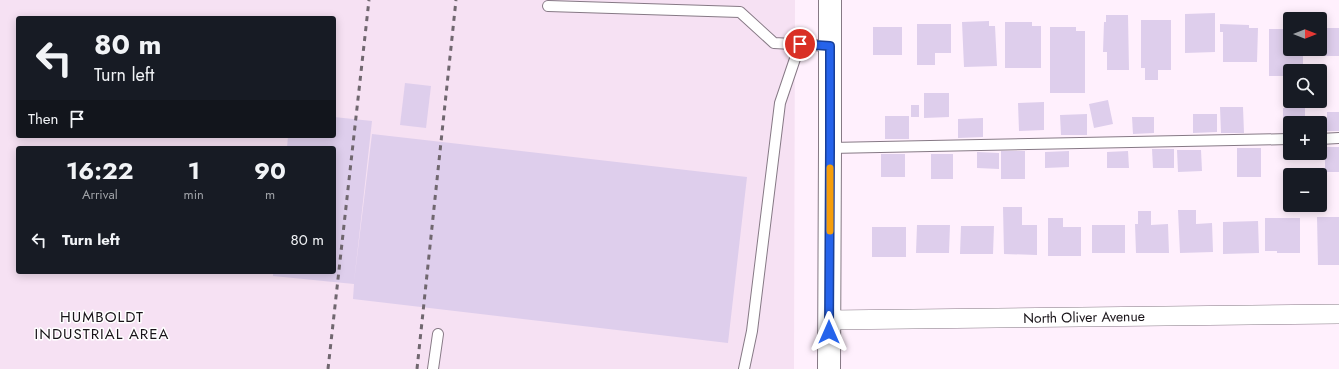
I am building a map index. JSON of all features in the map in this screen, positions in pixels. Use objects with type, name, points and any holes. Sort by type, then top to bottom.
[{"type":"street","points":[[829,369],[830,0]]},
{"type":"street","name":"North Oliver Avenue","points":[[829,320],[1339,314]]},
{"type":"lane","points":[[548,6],[740,12],[774,43],[830,46]]},
{"type":"lane","points":[[744,369],[752,332],[780,102],[800,44]]},
{"type":"lane","points":[[1327,139],[1339,138]]},
{"type":"lane","points":[[830,148],[1283,139]]},
{"type":"lane","points":[[433,369],[438,334]]},
{"type":"shaded area","points":[[0,0],[795,0],[794,369],[0,369]]},
{"type":"building","points":[[1215,13],[1215,52],[1185,53],[1185,14]]},
{"type":"building","points":[[1106,15],[1128,15],[1129,70],[1107,70],[1107,52],[1103,52],[1104,22],[1106,22]]},
{"type":"building","points":[[1141,20],[1171,20],[1171,70],[1158,70],[1158,80],[1145,80],[1145,68],[1141,68]]},
{"type":"building","points":[[989,21],[989,26],[995,26],[997,66],[964,67],[962,22]]},
{"type":"building","points":[[1005,22],[1032,22],[1032,26],[1041,26],[1041,68],[1005,68]]},
{"type":"building","points":[[917,24],[951,24],[951,53],[935,53],[935,65],[917,65]]},
{"type":"building","points":[[1220,24],[1249,25],[1249,28],[1258,28],[1257,62],[1223,62],[1223,32],[1220,32]]},
{"type":"building","points":[[873,27],[902,27],[902,55],[873,55]]},
{"type":"building","points":[[1050,27],[1076,27],[1076,31],[1085,31],[1085,93],[1050,93]]},
{"type":"building","points":[[1327,28],[1339,28],[1339,56],[1327,56]]},
{"type":"building","points":[[1269,29],[1283,29],[1283,56],[1303,56],[1303,64],[1283,64],[1283,76],[1269,76]]},
{"type":"building","points":[[405,83],[431,86],[426,128],[400,125]]},
{"type":"building","points":[[924,93],[949,93],[949,117],[924,118]]},
{"type":"building","points":[[1108,100],[1113,124],[1094,128],[1089,104]]},
{"type":"building","points":[[1044,102],[1044,130],[1019,131],[1018,103]]},
{"type":"building","points":[[911,105],[919,105],[919,117],[911,117]]},
{"type":"building","points":[[1220,107],[1243,107],[1244,133],[1221,133]]},
{"type":"building","points":[[1283,108],[1305,108],[1305,116],[1283,116]]},
{"type":"building","points":[[1327,112],[1339,112],[1339,131],[1327,131]]},
{"type":"building","points":[[1087,114],[1087,135],[1061,135],[1060,115]]},
{"type":"building","points":[[1193,114],[1217,114],[1217,132],[1193,133]]},
{"type":"building","points":[[885,116],[909,116],[909,139],[885,139]]},
{"type":"building","points":[[336,117],[372,121],[354,282],[372,134],[747,177],[728,343],[353,299],[354,284],[273,276],[273,274],[336,274],[336,146],[287,146],[288,138],[336,138]]},
{"type":"building","points":[[1132,117],[1154,117],[1154,133],[1133,134]]},
{"type":"building","points":[[983,118],[983,137],[958,138],[958,119]]},
{"type":"building","points":[[1327,147],[1339,147],[1339,172],[1327,172],[1327,168],[1325,168],[1325,160],[1327,160]]},
{"type":"building","points":[[1237,148],[1261,148],[1261,177],[1237,177]]},
{"type":"building","points":[[1152,149],[1174,149],[1174,168],[1153,168]]},
{"type":"building","points":[[1177,150],[1201,150],[1202,171],[1178,172]]},
{"type":"building","points":[[1001,151],[1025,151],[1025,179],[1001,179]]},
{"type":"building","points":[[1069,151],[1069,167],[1045,168],[1045,152]]},
{"type":"building","points":[[1128,151],[1129,168],[1107,168],[1107,152]]},
{"type":"building","points":[[977,152],[999,153],[999,169],[977,168]]},
{"type":"building","points":[[881,154],[905,154],[905,177],[881,177]]},
{"type":"building","points":[[931,154],[953,154],[953,179],[931,179]]},
{"type":"building","points":[[1003,207],[1022,207],[1022,225],[1037,225],[1037,255],[1004,254]]},
{"type":"building","points":[[1178,210],[1196,210],[1196,224],[1212,223],[1213,252],[1180,253]]},
{"type":"building","points":[[1138,211],[1151,211],[1151,225],[1168,224],[1169,253],[1136,253],[1135,224],[1138,224]]},
{"type":"building","points":[[1317,217],[1339,217],[1339,265],[1318,265]]},
{"type":"building","points":[[1048,218],[1063,218],[1063,227],[1081,227],[1081,256],[1048,256]]},
{"type":"building","points":[[1265,218],[1300,218],[1300,253],[1277,253],[1277,251],[1265,251]]},
{"type":"building","points":[[1258,221],[1259,253],[1223,254],[1223,222]]},
{"type":"building","points":[[917,225],[950,225],[949,253],[916,253]]},
{"type":"building","points":[[1092,225],[1125,225],[1125,253],[1092,253]]},
{"type":"building","points":[[961,226],[994,226],[993,254],[960,254]]},
{"type":"building","points":[[872,227],[906,227],[906,257],[872,257]]},
{"type":"railway","points":[[328,369],[369,0]]},
{"type":"railway","points":[[417,369],[456,0]]},
{"type":"slow traffic","points":[[830,168],[830,231]]},
{"type":"district","name":"HUMBOLDT INDUSTRIAL AREA","points":[[102,326]]},
{"type":"route","points":[[800,44],[830,46],[829,332]]}]
